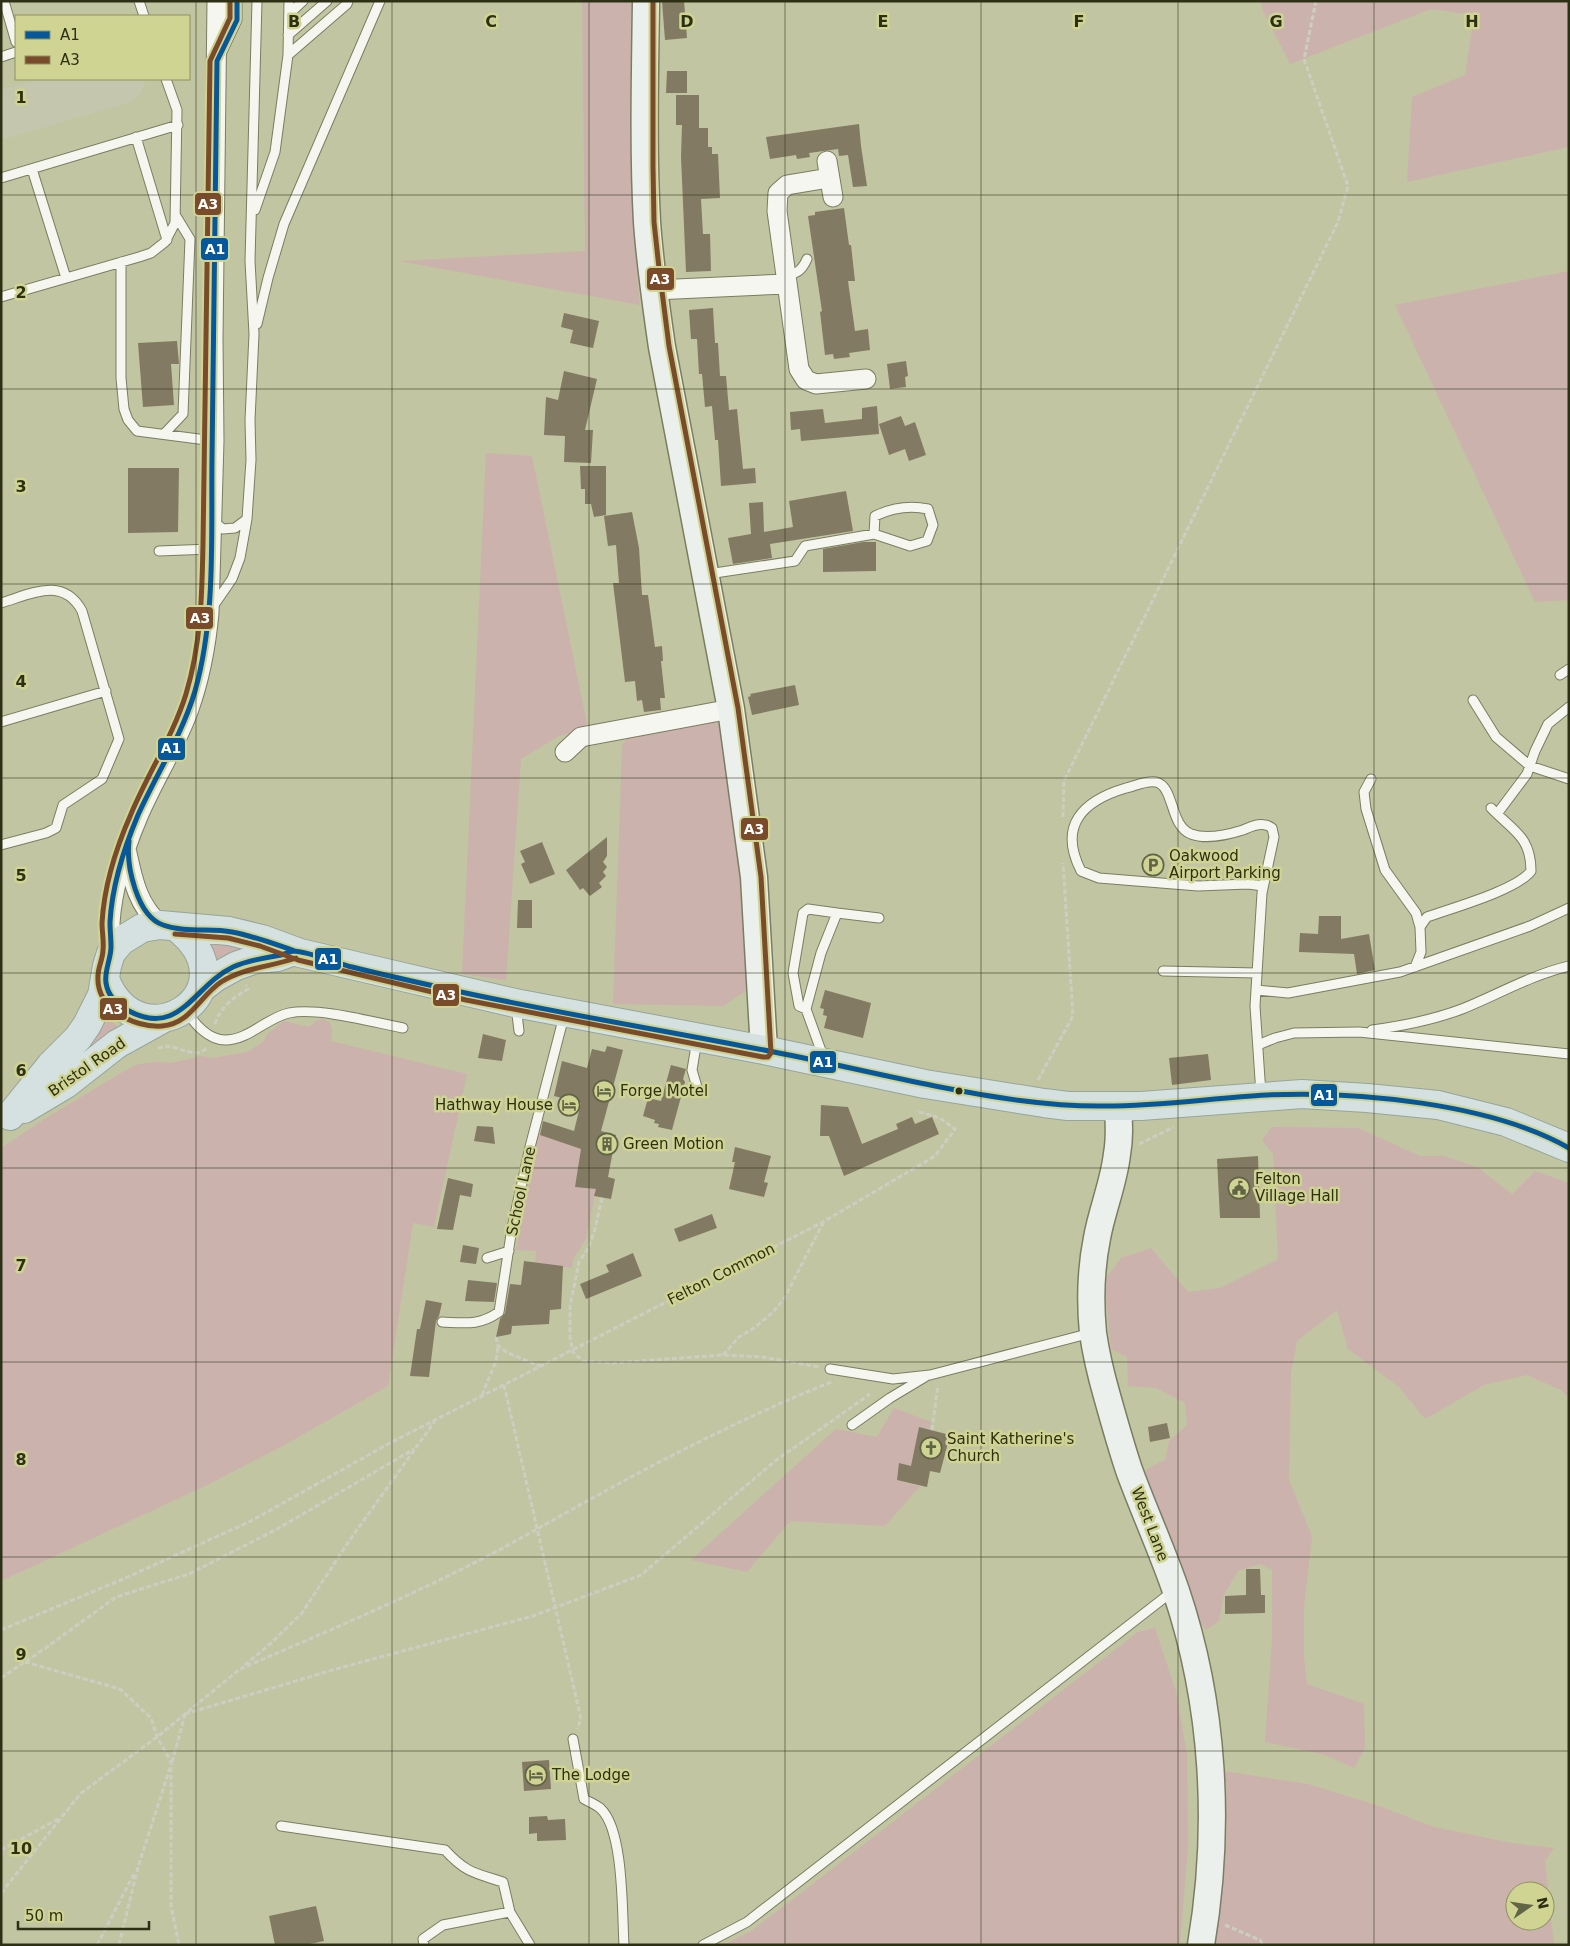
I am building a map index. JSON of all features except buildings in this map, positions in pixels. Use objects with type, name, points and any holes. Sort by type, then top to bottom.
[{"type":"highway","points":[[168,926],[188,936],[196,948],[204,971],[203,987]]},
{"type":"highway","points":[[294,951],[278,957],[256,959],[236,966],[216,976],[203,987],[197,997],[175,1013],[147,1018],[127,1012],[110,993],[105,979],[111,953],[120,941],[142,928],[168,926],[229,931],[262,939],[294,951],[515,1003],[764,1050],[925,1084],[1068,1106],[1118,1107],[1302,1094],[1438,1105],[1506,1122],[1569,1148]]},
{"type":"highway","name":"Bristol Road","points":[[6,1120],[51,1065],[78,1038],[87,1025],[102,995],[105,979]]},
{"type":"highway","name":"Bristol Road","points":[[6,1120],[66,1084],[117,1044],[175,1013]]},
{"type":"street","points":[[111,953],[110,922],[116,887],[137,818],[189,710],[202,666],[209,612],[214,441],[213,339],[217,1]]},
{"type":"street","points":[[646,1],[644,106],[647,223],[654,290],[662,347],[731,709],[754,877],[764,1050]]},
{"type":"street","points":[[833,197],[828,169],[787,185],[778,193],[777,211],[799,368],[806,380],[816,384],[866,379]]},
{"type":"street","points":[[654,290],[786,280]]},
{"type":"street","points":[[565,752],[581,737],[731,709]]},
{"type":"street","points":[[127,849],[137,894],[147,912],[168,926]]},
{"type":"street","name":"West Lane","points":[[1118,1107],[1119,1136],[1115,1166],[1097,1239],[1092,1282],[1093,1332],[1100,1369],[1129,1468],[1176,1590],[1190,1635],[1201,1683],[1208,1738],[1211,1790],[1210,1855],[1203,1932]]},
{"type":"lane","points":[[4,1],[15,39]]},
{"type":"lane","points":[[138,1],[141,15]]},
{"type":"lane","points":[[217,61],[237,20],[237,1]]},
{"type":"lane","points":[[209,612],[232,579],[240,558],[247,519],[252,460],[250,420],[254,334],[250,261],[257,1]]},
{"type":"lane","points":[[251,220],[275,152],[288,55],[289,1]]},
{"type":"lane","points":[[289,14],[303,1]]},
{"type":"lane","points":[[288,35],[327,1]]},
{"type":"lane","points":[[288,55],[347,4],[348,1]]},
{"type":"lane","points":[[254,334],[284,224],[380,1]]},
{"type":"lane","points":[[1,57],[15,52]]},
{"type":"lane","points":[[1,297],[151,253],[167,240],[176,216],[178,125],[177,110],[166,80]]},
{"type":"lane","points":[[1,178],[178,125]]},
{"type":"lane","points":[[136,137],[167,240]]},
{"type":"lane","points":[[32,168],[66,278]]},
{"type":"lane","points":[[164,434],[183,414],[190,238],[176,216]]},
{"type":"lane","points":[[786,280],[802,269],[807,259]]},
{"type":"lane","points":[[121,262],[121,378],[124,409],[128,420],[137,431],[214,441]]},
{"type":"lane","points":[[706,574],[795,561],[805,546],[874,534],[910,546],[926,541],[933,525],[928,509],[915,506],[889,509],[875,516],[874,534]]},
{"type":"lane","points":[[211,520],[223,529],[235,528],[247,519]]},
{"type":"lane","points":[[159,551],[211,549]]},
{"type":"lane","points":[[1,603],[53,589],[65,592],[76,599],[82,611],[120,740],[102,779],[63,805],[56,828],[46,833],[1,845]]},
{"type":"lane","points":[[1560,675],[1569,669]]},
{"type":"lane","points":[[1,722],[106,691]]},
{"type":"lane","points":[[1472,700],[1496,737],[1530,766],[1569,779]]},
{"type":"lane","points":[[1420,927],[1427,917],[1512,886],[1526,878],[1531,871],[1528,847],[1516,830],[1494,811],[1527,774],[1548,724],[1569,707]]},
{"type":"lane","points":[[1371,779],[1364,792],[1366,809],[1385,870],[1416,913],[1420,927],[1421,952],[1415,967]]},
{"type":"lane","points":[[1262,1096],[1255,1006],[1263,886],[1274,837],[1272,828],[1265,824],[1224,835],[1191,834],[1182,827],[1163,786],[1155,782],[1118,790],[1098,799],[1084,809],[1074,823],[1071,838],[1074,856],[1081,871],[1098,878],[1198,886],[1248,884],[1263,886]]},
{"type":"lane","points":[[1256,990],[1288,993],[1400,972],[1530,926],[1569,908]]},
{"type":"lane","points":[[806,1009],[799,1006],[793,973],[803,913],[808,909],[879,918]]},
{"type":"lane","points":[[826,1064],[806,1009],[821,953],[837,913]]},
{"type":"lane","points":[[1258,1045],[1294,1033],[1359,1032],[1404,1026],[1460,1010],[1503,990],[1569,966]]},
{"type":"lane","points":[[1162,971],[1257,973]]},
{"type":"lane","points":[[515,1003],[518,1031]]},
{"type":"lane","points":[[175,1013],[193,1022],[211,1036],[224,1040],[244,1036],[277,1016],[302,1012],[318,1013],[403,1028]]},
{"type":"lane","name":"School Lane","points":[[442,1322],[475,1324],[499,1312],[530,1147],[565,1013]]},
{"type":"lane","points":[[1359,1032],[1569,1054]]},
{"type":"lane","points":[[697,1038],[692,1070],[697,1087]]},
{"type":"lane","points":[[487,1258],[509,1251]]},
{"type":"lane","points":[[830,1368],[893,1379],[930,1375],[1093,1332]]},
{"type":"lane","points":[[852,1425],[890,1398],[930,1375]]},
{"type":"lane","points":[[703,1945],[747,1922],[1176,1590]]},
{"type":"lane","points":[[574,1739],[584,1799],[601,1809],[612,1828],[618,1849],[624,1945]]},
{"type":"lane","points":[[281,1826],[445,1850],[460,1866],[471,1872],[503,1882],[510,1912],[530,1945]]},
{"type":"lane","points":[[424,1945],[423,1939],[443,1925],[510,1912]]},
{"type":"path","points":[[1063,818],[1064,782],[1338,222],[1348,186],[1304,59],[1316,1]]},
{"type":"path","points":[[1027,1100],[1073,1016],[1063,855]]},
{"type":"path","points":[[216,1019],[226,1005],[248,989]]},
{"type":"path","points":[[152,1050],[169,1046],[195,1053],[202,1052],[206,1050],[211,1036]]},
{"type":"path","name":"Felton Common","points":[[1,1630],[122,1580],[252,1521],[388,1444],[823,1222],[935,1156],[955,1129],[940,1118],[916,1111]]},
{"type":"path","points":[[1134,1148],[1140,1143],[1176,1126]]},
{"type":"path","points":[[602,1198],[595,1229],[588,1248],[579,1262],[570,1306],[570,1338],[573,1350],[583,1361],[612,1363],[723,1355],[762,1357],[830,1368]]},
{"type":"path","points":[[723,1355],[739,1338],[767,1318],[784,1300],[823,1222]]},
{"type":"path","points":[[482,1396],[496,1361],[498,1346],[496,1337]]},
{"type":"path","points":[[498,1346],[508,1353],[540,1366]]},
{"type":"path","points":[[932,1430],[940,1372]]},
{"type":"path","points":[[240,1669],[370,1612],[500,1550],[684,1450],[749,1418],[854,1373]]},
{"type":"path","points":[[185,1714],[336,1669],[533,1616],[641,1575],[775,1461],[893,1379]]},
{"type":"path","points":[[504,1385],[581,1720],[574,1739]]},
{"type":"path","points":[[1,1893],[81,1793],[157,1737],[270,1644],[302,1613],[349,1541],[435,1420]]},
{"type":"path","points":[[1,1678],[116,1597],[189,1574],[279,1528],[415,1448]]},
{"type":"path","points":[[25,1662],[120,1689],[151,1718],[157,1737],[172,1762],[171,1906],[179,1945]]},
{"type":"path","points":[[119,1945],[138,1866],[172,1762],[185,1714]]},
{"type":"path","points":[[1,1850],[62,1816]]},
{"type":"path","points":[[98,1945],[138,1866]]},
{"type":"path","points":[[1203,1932],[1218,1922],[1260,1940],[1263,1945]]},
{"type":"shaded area","points":[[582,1],[631,1],[632,191],[640,305],[399,261],[585,251]]},
{"type":"shaded area","points":[[1261,1],[1569,1],[1569,147],[1407,182],[1412,97],[1465,75],[1474,15],[1431,9],[1290,64],[1262,9]]},
{"type":"shaded area","points":[[1569,271],[1569,600],[1535,602],[1395,305]]},
{"type":"shaded area","points":[[486,453],[532,456],[588,729],[559,736],[521,759],[506,980],[462,974]]},
{"type":"shaded area","points":[[719,722],[756,984],[723,1006],[613,1004],[622,746],[630,733]]},
{"type":"shaded area","points":[[213,942],[250,948],[219,959],[216,958],[211,945]]},
{"type":"shaded area","points":[[104,1017],[118,1027],[116,1030],[96,1047],[61,1068]]},
{"type":"shaded area","points":[[323,1019],[329,1022],[332,1028],[331,1041],[467,1074],[434,1227],[413,1223],[388,1386],[281,1447],[205,1486],[1,1581],[1,1148],[46,1118],[139,1064],[171,1063],[202,1056],[213,1058],[247,1052],[264,1041],[267,1034],[284,1021],[309,1027],[317,1020]]},
{"type":"shaded area","points":[[1272,1127],[1358,1128],[1420,1156],[1444,1156],[1477,1167],[1512,1194],[1535,1171],[1569,1183],[1569,1398],[1561,1390],[1527,1375],[1484,1385],[1425,1419],[1399,1387],[1348,1349],[1337,1310],[1297,1341],[1291,1373],[1289,1480],[1312,1536],[1304,1607],[1304,1657],[1307,1684],[1364,1704],[1365,1748],[1354,1768],[1325,1755],[1265,1742],[1272,1640],[1272,1570],[1260,1564],[1238,1571],[1224,1595],[1219,1621],[1206,1630],[1195,1616],[1184,1574],[1138,1474],[1166,1459],[1169,1441],[1187,1425],[1185,1403],[1156,1388],[1128,1386],[1127,1357],[1111,1349],[1104,1281],[1121,1258],[1151,1248],[1188,1292],[1220,1288],[1278,1259],[1273,1154],[1262,1140]]},
{"type":"shaded area","points":[[538,1134],[581,1149],[575,1187],[596,1189],[586,1239],[573,1259],[572,1268],[535,1262],[536,1251],[516,1250]]},
{"type":"shaded area","points":[[894,1408],[931,1422],[929,1429],[919,1427],[911,1466],[899,1464],[897,1480],[920,1486],[885,1526],[790,1521],[747,1572],[691,1560],[836,1429],[877,1437]]},
{"type":"shaded area","points":[[1155,1628],[1176,1691],[1187,1754],[1188,1846],[1180,1945],[723,1945],[751,1931],[1138,1632]]},
{"type":"shaded area","points":[[1223,1771],[1308,1784],[1379,1806],[1434,1827],[1512,1843],[1554,1848],[1545,1861],[1547,1881],[1505,1881],[1505,1931],[1552,1931],[1554,1945],[1214,1945],[1221,1901]]},
{"type":"taxiway","points":[[1,115],[121,80]]},
{"type":"transit line","name":"A3","points":[[230,1],[230,18],[210,61],[203,563],[198,638],[191,675],[181,710],[131,814],[120,840],[112,868],[103,909],[103,947],[98,973],[99,987],[103,998],[118,1014],[139,1024],[162,1026],[172,1024],[187,1015],[214,988],[230,977],[296,958]]},
{"type":"transit line","name":"A1","points":[[237,1],[237,20],[217,61],[212,545],[206,634],[202,663],[190,707],[138,815],[116,881],[110,922],[111,952],[106,978],[107,988],[117,1003],[129,1011],[147,1018],[161,1018],[174,1014],[186,1006],[219,975],[233,967],[256,959],[293,951],[497,1000],[776,1052],[935,1086],[999,1097],[1085,1106],[1146,1105],[1302,1094],[1381,1098],[1462,1110],[1501,1120],[1537,1133],[1569,1148]]},
{"type":"transit line","name":"A3","points":[[175,934],[228,938],[260,946],[298,960],[466,1000],[763,1057],[768,1057],[771,1053],[761,877],[738,708],[669,346],[659,268],[654,222],[653,1]]},
{"type":"transit line","name":"A1","points":[[129,841],[129,863],[135,889],[146,912],[154,920],[163,925],[180,929],[224,931],[240,934],[295,951]]},
{"type":"place","name":"Oakwood Airport Parking","points":[[1153,865]]},
{"type":"place","name":"Forge Motel","points":[[604,1091]]},
{"type":"place","name":"Hathway House","points":[[569,1105]]},
{"type":"place","name":"Green Motion","points":[[607,1144]]},
{"type":"place","name":"Felton Village Hall","points":[[1239,1188]]},
{"type":"place","name":"Saint Katherine's Church","points":[[931,1448]]},
{"type":"place","name":"The Lodge","points":[[536,1775]]}]
